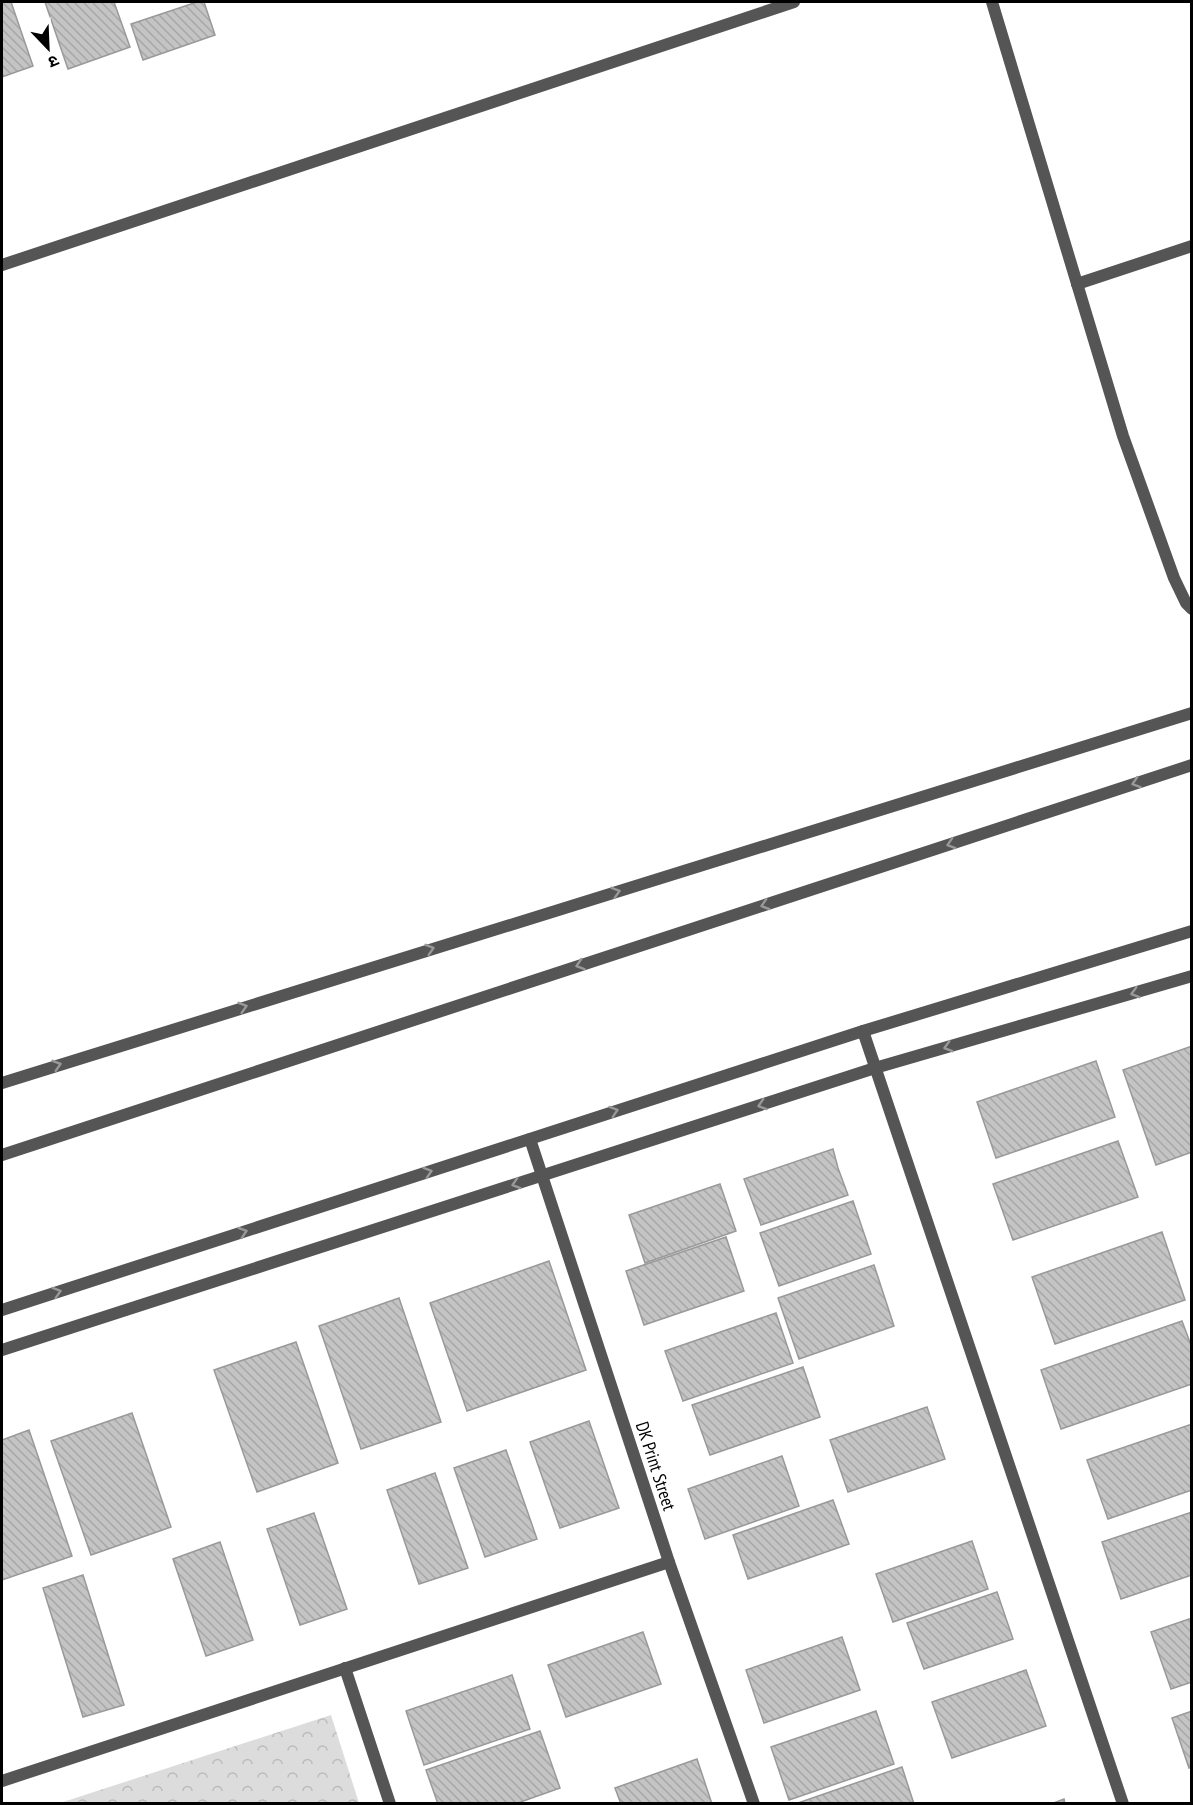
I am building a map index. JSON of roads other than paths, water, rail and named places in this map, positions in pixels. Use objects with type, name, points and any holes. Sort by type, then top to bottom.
[{"type":"street","points":[[2,265],[794,2]]},
{"type":"street","points":[[992,2],[1123,436],[1174,578],[1191,609]]},
{"type":"street","points":[[1077,284],[1191,246]]},
{"type":"street","points":[[2,1083],[1191,713]]},
{"type":"street","points":[[2,1155],[1191,765]]},
{"type":"street","points":[[2,1310],[862,1031],[1191,931]]},
{"type":"street","points":[[2,1350],[875,1068],[1191,976]]},
{"type":"street","points":[[862,1031],[1123,1803]]},
{"type":"street","name":"DK Print Street","points":[[530,1139],[669,1562],[754,1803]]},
{"type":"street","points":[[2,1781],[669,1562]]},
{"type":"street","points":[[345,1668],[390,1803]]}]
